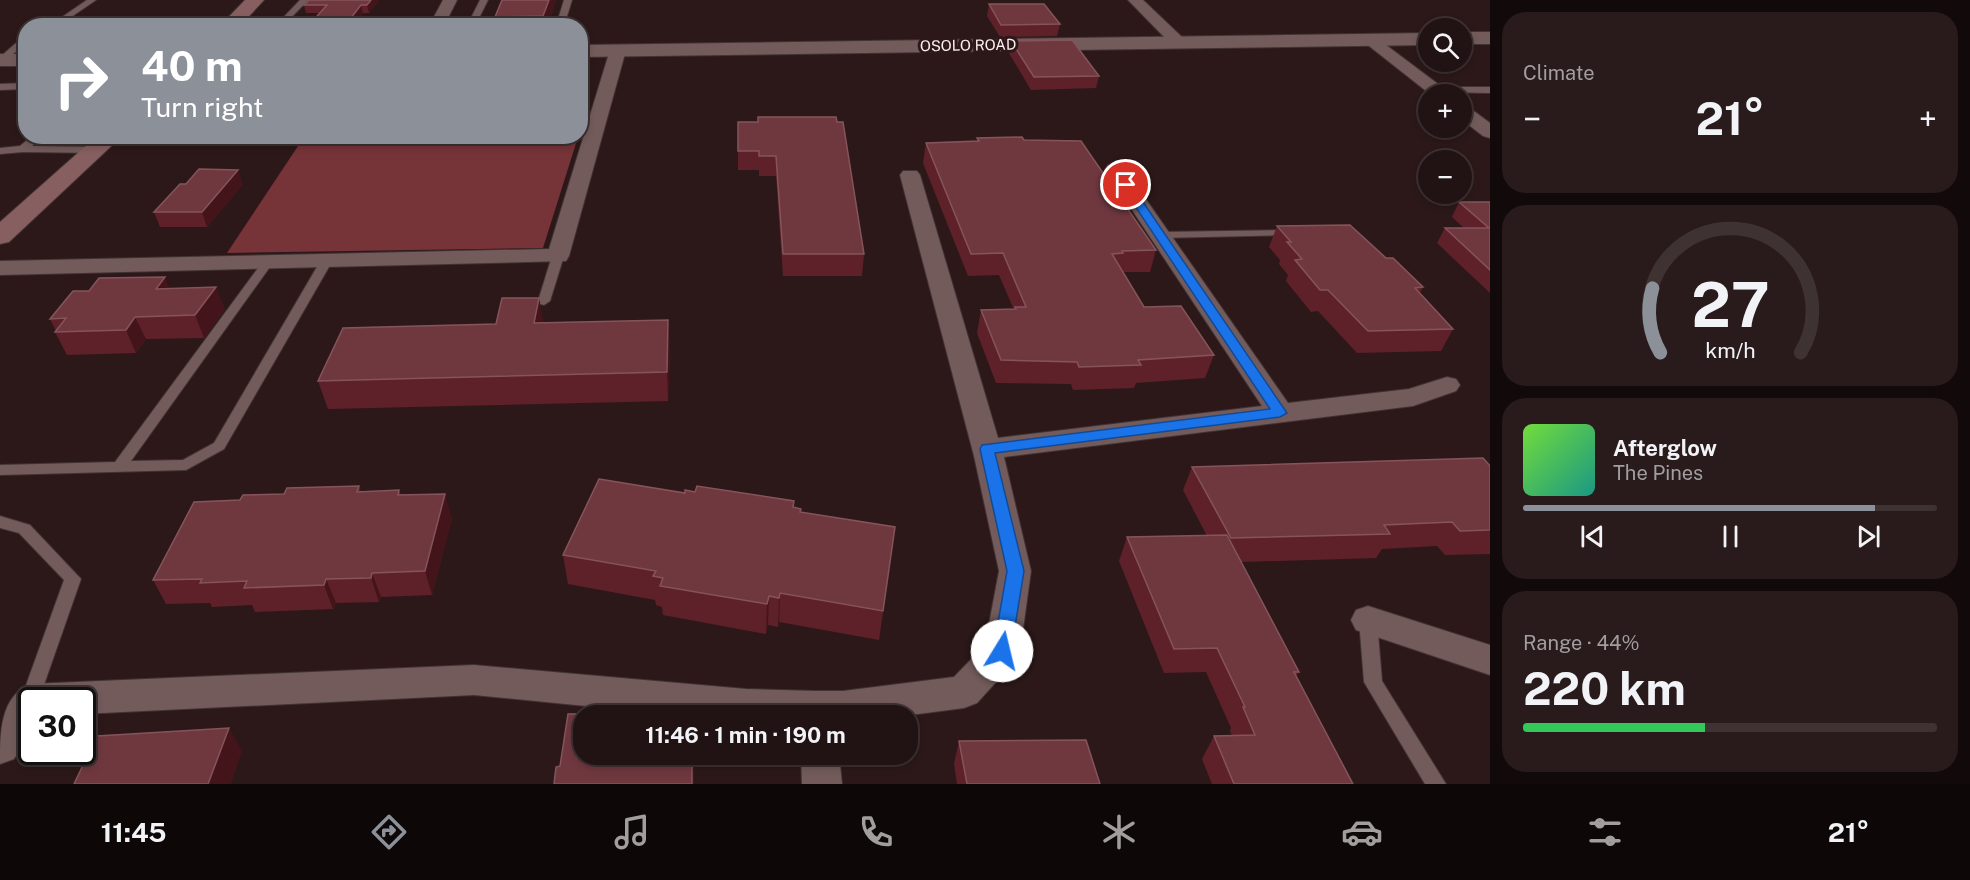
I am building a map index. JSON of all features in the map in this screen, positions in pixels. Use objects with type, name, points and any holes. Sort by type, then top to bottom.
[{"type":"main road","points":[[236,18],[255,0]]},
{"type":"main road","points":[[0,236],[103,144]]},
{"type":"street","points":[[440,18],[450,0]]},
{"type":"street","points":[[1135,0],[1178,42]]},
{"type":"street","points":[[1472,38],[1490,38]]},
{"type":"street","points":[[1369,39],[1428,84]]},
{"type":"street","name":"OSOLO ROAD","points":[[588,51],[1418,39]]},
{"type":"street","points":[[0,268],[558,256],[618,50]]},
{"type":"street","points":[[1472,117],[1486,127]]},
{"type":"street","points":[[1115,169],[1280,413]]},
{"type":"street","points":[[859,705],[964,692],[1002,651],[1015,571],[987,449],[910,174]]},
{"type":"street","points":[[987,449],[1413,397],[1447,385]]},
{"type":"street","points":[[1368,620],[1490,660]]},
{"type":"street","points":[[96,697],[474,680],[746,705]]},
{"type":"street","points":[[0,747],[18,719]]},
{"type":"street","points":[[821,765],[822,784]]},
{"type":"lane","points":[[64,18],[92,0]]},
{"type":"lane","points":[[288,18],[304,0]]},
{"type":"lane","points":[[475,18],[484,0]]},
{"type":"lane","points":[[562,18],[568,0]]},
{"type":"lane","points":[[8,62],[18,49]]},
{"type":"lane","points":[[0,87],[18,86]]},
{"type":"lane","points":[[1472,91],[1490,90]]},
{"type":"lane","points":[[23,149],[29,144]]},
{"type":"lane","points":[[0,151],[90,144]]},
{"type":"lane","points":[[1160,235],[1300,233]]},
{"type":"lane","points":[[544,301],[558,256]]},
{"type":"lane","points":[[0,470],[186,465],[219,446],[327,260]]},
{"type":"lane","points":[[119,467],[268,262]]},
{"type":"lane","points":[[0,522],[24,529],[73,579],[35,687]]},
{"type":"lane","points":[[1368,620],[1373,682],[1436,784]]},
{"type":"shaded area","points":[[299,144],[576,144],[543,248],[227,253]]},
{"type":"building","points":[[309,0],[371,0],[367,5],[361,5],[351,18],[315,18],[327,5],[304,5]]},
{"type":"building","points":[[502,0],[549,0],[543,16],[495,17]]},
{"type":"building","points":[[989,4],[1044,4],[1060,24],[1001,25]]},
{"type":"building","points":[[1072,40],[1099,76],[1034,77],[1011,41]]},
{"type":"building","points":[[758,117],[836,117],[837,122],[843,122],[864,254],[783,254],[776,156],[759,156],[759,151],[738,151],[738,122],[758,122]]},
{"type":"building","points":[[1022,137],[1024,140],[1081,141],[1156,250],[1122,251],[1123,253],[1112,254],[1144,307],[1181,306],[1214,355],[1138,360],[1141,365],[1079,367],[1077,362],[1001,360],[981,310],[1026,307],[1003,253],[971,254],[926,143],[979,141],[977,138]]},
{"type":"building","points":[[199,169],[238,170],[202,212],[154,212],[180,184],[186,184]]},
{"type":"building","points":[[1490,202],[1490,270],[1445,228],[1489,228],[1461,204]]},
{"type":"building","points":[[1350,225],[1386,258],[1393,258],[1423,287],[1415,288],[1453,329],[1368,331],[1328,290],[1320,290],[1295,260],[1302,259],[1277,226]]},
{"type":"building","points":[[165,277],[156,289],[216,287],[195,315],[135,317],[126,330],[55,332],[66,318],[50,319],[73,291],[89,291],[99,278]]},
{"type":"building","points":[[502,298],[539,298],[534,323],[668,320],[667,372],[318,381],[343,328],[496,324]]},
{"type":"building","points":[[1483,458],[1490,466],[1490,530],[1460,531],[1452,522],[1384,525],[1390,534],[1231,538],[1192,467]]},
{"type":"building","points":[[599,479],[685,493],[685,490],[695,492],[697,486],[794,501],[793,507],[801,509],[800,512],[895,527],[883,611],[780,593],[779,598],[769,596],[767,604],[660,586],[663,578],[653,576],[656,571],[563,555]]},
{"type":"building","points":[[359,486],[357,492],[399,490],[398,495],[445,494],[425,571],[372,573],[371,578],[326,579],[324,585],[244,588],[247,581],[200,583],[202,579],[153,580],[194,502],[240,500],[243,495],[284,494],[287,488]]},
{"type":"building","points":[[1227,535],[1299,672],[1294,672],[1353,784],[1234,784],[1214,736],[1255,735],[1243,707],[1245,707],[1217,648],[1174,649],[1127,537]]},
{"type":"building","points":[[568,714],[573,714],[573,765],[692,765],[692,784],[554,784],[556,767],[560,766]]},
{"type":"building","points":[[229,728],[208,784],[74,784],[83,765],[96,765],[97,736]]},
{"type":"building","points":[[1086,740],[1100,784],[967,784],[959,741]]},
{"type":"route","points":[[1002,651],[1015,571],[987,449],[1280,413],[1126,185]]}]
